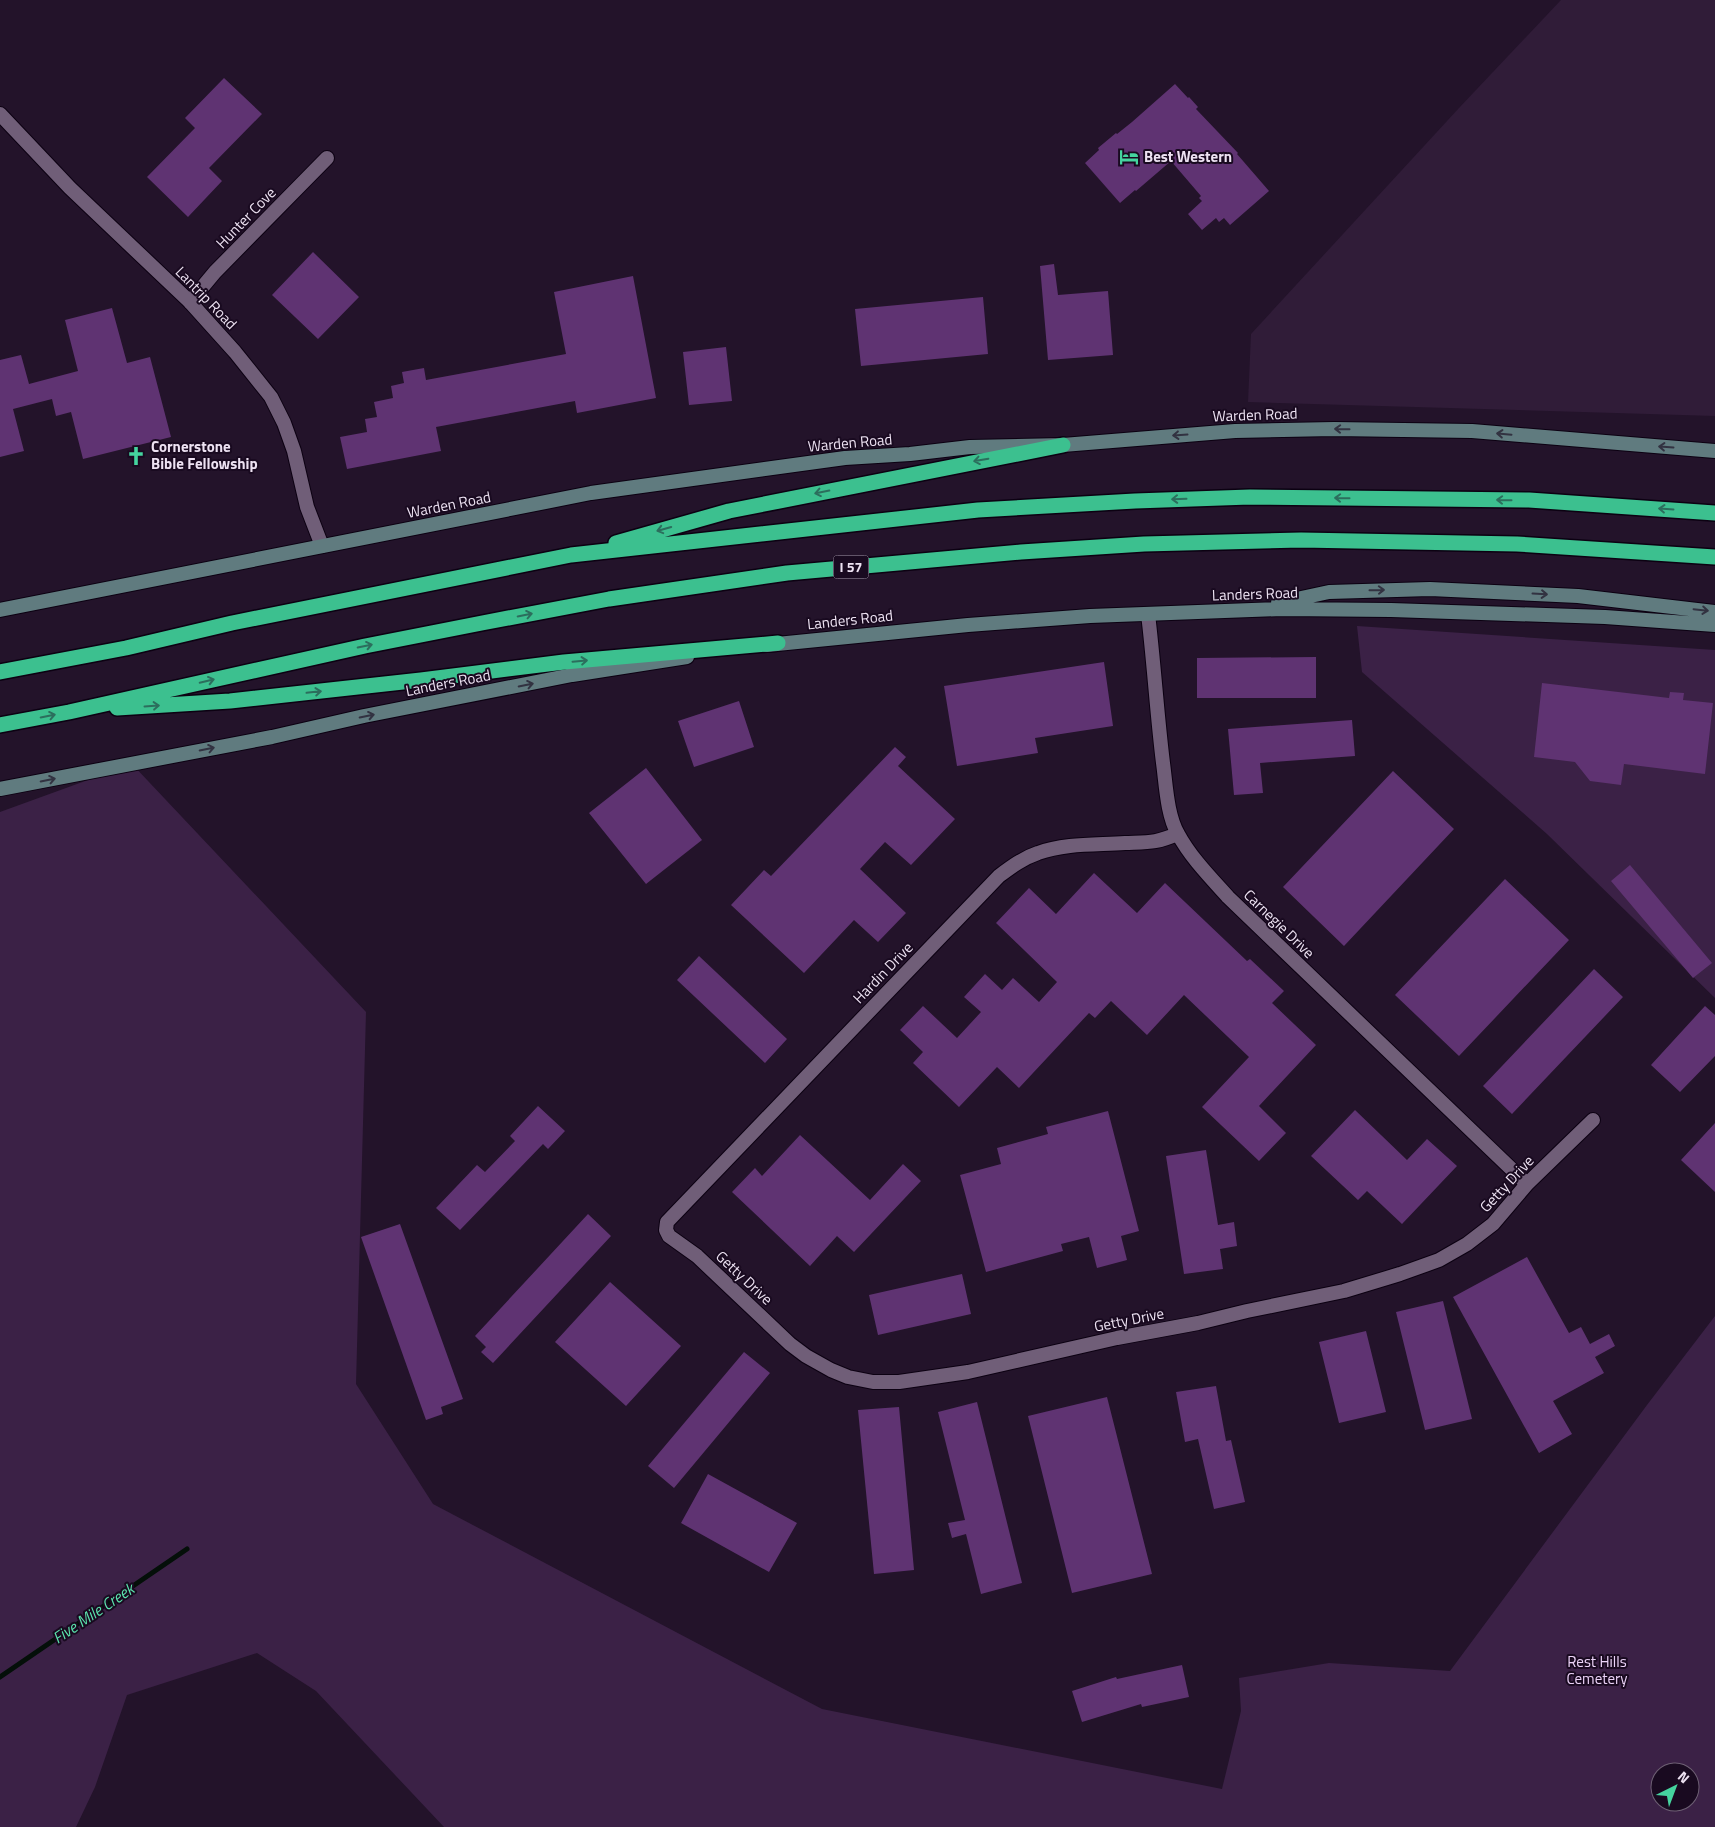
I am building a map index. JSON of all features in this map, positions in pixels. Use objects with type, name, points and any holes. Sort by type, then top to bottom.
[{"type":"highway","points":[[0,672],[126,648],[232,622],[571,555],[729,511],[1063,445]]},
{"type":"highway","points":[[571,555],[978,510],[1135,500],[1250,497],[1530,500],[1715,513]]},
{"type":"highway","name":"I 57","points":[[0,725],[69,712],[366,646],[609,599],[824,569],[1021,552],[1144,544],[1300,540],[1517,544],[1715,557]]},
{"type":"highway","points":[[69,712],[230,701],[564,662],[778,643]]},
{"type":"main road","name":"Warden Road","points":[[0,610],[591,493],[845,458],[910,454],[970,447],[1063,445],[1235,430],[1334,429],[1472,431],[1715,451]]},
{"type":"main road","points":[[1248,610],[1329,592],[1430,589],[1578,596],[1715,612]]},
{"type":"main road","name":"Landers Road","points":[[0,789],[272,737],[364,716],[572,675],[778,643],[977,624],[1090,616],[1282,609],[1499,613],[1605,617],[1715,625]]},
{"type":"street","name":"Lantrip Road","points":[[0,114],[70,188],[190,302],[235,352],[271,397],[284,423],[294,451],[308,507],[322,546]]},
{"type":"street","name":"Hunter Cove","points":[[190,302],[215,272],[327,158]]},
{"type":"street","name":"Carnegie Drive","points":[[1148,614],[1156,704],[1168,802],[1177,834],[1201,867],[1228,897],[1527,1184]]},
{"type":"street","name":"Hardin Drive","points":[[666,1230],[666,1222],[999,876],[1016,863],[1050,849],[1089,845],[1152,843],[1177,834]]},
{"type":"street","name":"Getty Drive","points":[[666,1230],[669,1236],[697,1256],[790,1344],[806,1356],[831,1370],[848,1376],[873,1382],[899,1382],[968,1372],[1117,1338],[1198,1323],[1344,1291],[1439,1260],[1467,1244],[1492,1224],[1527,1184],[1593,1120]]},
{"type":"shaded area","points":[[1561,0],[1715,0],[1715,416],[1248,402],[1251,334]]},
{"type":"green space","points":[[1357,626],[1715,650],[1715,998],[1547,834],[1362,672]]},
{"type":"green space","name":"Rest Hills Cemetery","points":[[132,764],[366,1012],[356,1384],[433,1504],[822,1709],[1222,1789],[1241,1711],[1239,1678],[1329,1663],[1450,1671],[1715,1316],[1715,1827],[444,1827],[316,1691],[257,1653],[127,1695],[95,1787],[76,1827],[0,1827],[0,812]]},
{"type":"building","points":[[224,78],[262,114],[209,168],[222,181],[188,217],[147,177],[195,128],[185,118]]},
{"type":"building","name":"Best Western","points":[[1175,84],[1198,107],[1196,109],[1238,153],[1269,191],[1230,225],[1224,218],[1219,222],[1216,218],[1202,230],[1188,214],[1202,201],[1199,198],[1201,196],[1171,161],[1120,203],[1085,163],[1099,150],[1098,148],[1132,122]]},
{"type":"building","points":[[313,252],[359,297],[318,339],[272,295]]},
{"type":"building","points":[[1054,264],[1058,295],[1108,291],[1113,355],[1048,360],[1040,266]]},
{"type":"building","points":[[633,276],[656,398],[577,413],[575,401],[436,427],[441,451],[347,469],[340,437],[367,432],[365,419],[377,417],[374,402],[393,398],[391,386],[404,383],[402,372],[424,368],[426,380],[566,354],[554,292]]},
{"type":"building","points":[[983,297],[988,354],[861,366],[855,309]]},
{"type":"building","points":[[112,308],[127,363],[150,357],[171,437],[83,459],[71,412],[56,416],[52,399],[13,409],[24,451],[0,457],[0,360],[21,355],[29,384],[78,371],[65,320]]},
{"type":"building","points":[[726,347],[732,401],[689,405],[683,352]]},
{"type":"building","points":[[1316,657],[1316,698],[1197,698],[1197,658]]},
{"type":"building","points":[[1104,662],[1113,726],[1035,738],[1038,753],[957,766],[944,686]]},
{"type":"building","points":[[1542,683],[1669,698],[1670,692],[1684,693],[1683,700],[1713,703],[1705,774],[1624,764],[1621,785],[1590,781],[1575,762],[1534,757]]},
{"type":"building","points":[[739,701],[754,747],[694,767],[678,721]]},
{"type":"building","points":[[1352,720],[1355,756],[1260,763],[1263,793],[1234,795],[1228,729]]},
{"type":"building","points":[[895,747],[906,757],[898,766],[955,819],[911,865],[885,842],[860,869],[906,913],[878,942],[854,920],[804,973],[731,905],[764,870],[771,876]]},
{"type":"building","points":[[646,768],[702,840],[646,884],[589,813]]},
{"type":"building","points":[[1393,771],[1454,829],[1344,946],[1283,887]]},
{"type":"building","points":[[1630,865],[1712,963],[1693,978],[1611,881]]},
{"type":"building","points":[[1094,873],[1137,913],[1165,883],[1247,961],[1250,959],[1284,991],[1272,1003],[1316,1045],[1259,1106],[1286,1133],[1259,1161],[1202,1107],[1249,1057],[1184,995],[1147,1035],[1111,1001],[1095,1018],[1089,1013],[1019,1088],[997,1067],[959,1107],[913,1063],[923,1052],[900,1030],[923,1006],[957,1038],[981,1012],[964,997],[985,974],[1002,990],[1013,978],[1039,1002],[1057,982],[996,923],[1029,888],[1056,914]]},
{"type":"building","points":[[1505,879],[1569,940],[1459,1056],[1395,995]]},
{"type":"building","points":[[699,956],[787,1039],[765,1063],[677,980]]},
{"type":"building","points":[[1594,969],[1623,997],[1512,1114],[1483,1086]]},
{"type":"building","points":[[1705,1006],[1715,1015],[1715,1056],[1680,1092],[1651,1065]]},
{"type":"building","points":[[538,1106],[565,1131],[548,1149],[543,1144],[460,1230],[436,1208],[477,1165],[485,1172],[515,1141],[510,1136]]},
{"type":"building","points":[[1355,1110],[1407,1160],[1427,1139],[1457,1166],[1402,1224],[1367,1191],[1358,1200],[1311,1156]]},
{"type":"building","points":[[1108,1111],[1139,1231],[1121,1236],[1127,1260],[1097,1268],[1089,1237],[1061,1244],[1063,1251],[986,1272],[960,1175],[1001,1164],[997,1148],[1048,1134],[1046,1127]]},
{"type":"building","points":[[1715,1123],[1715,1192],[1681,1160]]},
{"type":"building","points":[[800,1135],[870,1200],[903,1164],[921,1181],[854,1252],[837,1236],[810,1266],[732,1192],[755,1168],[762,1176]]},
{"type":"building","points":[[1206,1150],[1218,1225],[1234,1222],[1237,1246],[1220,1249],[1223,1269],[1184,1274],[1166,1156]]},
{"type":"building","points":[[588,1214],[611,1236],[493,1363],[481,1352],[486,1347],[475,1336]]},
{"type":"building","points":[[400,1224],[463,1399],[441,1407],[443,1414],[426,1420],[361,1237]]},
{"type":"building","points":[[1527,1257],[1569,1333],[1581,1327],[1590,1344],[1609,1334],[1615,1346],[1595,1357],[1604,1373],[1553,1401],[1572,1434],[1539,1453],[1453,1297]]},
{"type":"building","points":[[962,1274],[971,1314],[878,1335],[869,1295]]},
{"type":"building","points":[[610,1282],[681,1346],[626,1406],[555,1342]]},
{"type":"building","points":[[1443,1301],[1472,1419],[1425,1430],[1396,1312]]},
{"type":"building","points":[[1366,1331],[1386,1412],[1339,1423],[1319,1342]]},
{"type":"building","points":[[744,1352],[770,1373],[674,1488],[648,1466]]},
{"type":"building","points":[[1216,1386],[1226,1441],[1231,1440],[1245,1502],[1214,1509],[1198,1439],[1185,1442],[1176,1392]]},
{"type":"building","points":[[1107,1397],[1152,1574],[1072,1593],[1028,1416]]},
{"type":"building","points":[[977,1402],[1022,1583],[981,1594],[966,1534],[952,1538],[948,1523],[965,1520],[938,1412]]},
{"type":"building","points":[[899,1407],[914,1570],[874,1574],[858,1410]]},
{"type":"building","points":[[708,1474],[797,1523],[769,1572],[681,1523]]},
{"type":"building","points":[[1182,1665],[1189,1697],[1142,1707],[1141,1704],[1082,1722],[1072,1691],[1116,1677],[1117,1679]]},
{"type":"waterway","name":"Five Mile Creek","points":[[0,1677],[187,1549]]},
{"type":"place","name":"Best Western","points":[[1129,157]]},
{"type":"place","name":"Cornerstone Bible Fellowship","points":[[136,456]]}]
